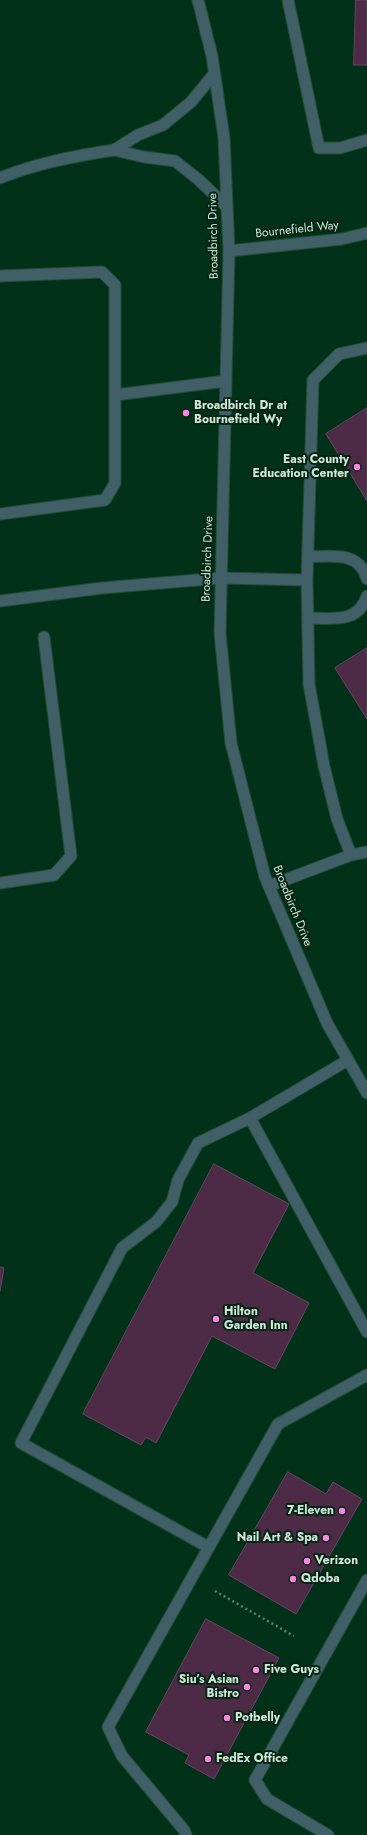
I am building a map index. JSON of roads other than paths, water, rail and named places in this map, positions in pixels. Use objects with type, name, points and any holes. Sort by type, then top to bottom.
[{"type":"street","name":"Broadbirch Drive","points":[[198,0],[212,56],[224,138],[230,251],[220,633],[231,743],[265,877],[327,1023],[367,1093]]},
{"type":"street","points":[[288,0],[319,148],[340,148],[367,140]]},
{"type":"street","points":[[0,178],[20,170],[55,160],[114,150],[138,135],[163,125],[191,102],[214,74]]},
{"type":"street","points":[[114,150],[144,157],[175,161],[199,180],[227,207]]},
{"type":"street","name":"Bournefield Way","points":[[230,251],[342,239],[367,233]]},
{"type":"street","points":[[0,276],[102,272],[115,285],[115,483],[105,500],[0,514]]},
{"type":"street","points":[[351,855],[337,819],[324,766],[310,691],[307,580],[313,380],[339,354],[367,348]]},
{"type":"street","points":[[115,395],[226,381]]},
{"type":"street","points":[[308,557],[344,556],[354,560],[361,566],[367,579]]},
{"type":"street","points":[[0,601],[102,588],[221,578],[307,580]]},
{"type":"street","points":[[308,618],[350,617],[358,612],[364,605],[367,596]]},
{"type":"street","points":[[0,883],[54,875],[71,856],[44,637]]},
{"type":"street","points":[[269,886],[351,855],[367,852]]},
{"type":"street","points":[[208,1547],[21,1443],[122,1248],[156,1222],[172,1202],[178,1180],[198,1143],[250,1118],[348,1060]]},
{"type":"street","points":[[250,1118],[367,1332]]},
{"type":"street","points":[[186,1835],[184,1830],[122,1756],[108,1727],[278,1424],[367,1375]]},
{"type":"street","points":[[328,1835],[267,1799],[255,1780],[367,1580]]},
{"type":"place","name":"Broadbirch Dr at Bournefield Wy","points":[[186,413]]},
{"type":"place","name":"East County Education Center","points":[[357,467]]},
{"type":"place","name":"Hilton Garden Inn","points":[[216,1319]]},
{"type":"place","name":"7-Eleven","points":[[342,1511]]},
{"type":"place","name":"Nail Art & Spa","points":[[326,1538]]},
{"type":"place","name":"Verizon","points":[[307,1561]]},
{"type":"place","name":"Qdoba","points":[[293,1579]]},
{"type":"place","name":"Five Guys","points":[[256,1670]]},
{"type":"place","name":"Siu’s Asian Bistro","points":[[247,1687]]},
{"type":"place","name":"Potbelly","points":[[227,1718]]},
{"type":"place","name":"FedEx Office","points":[[208,1759]]}]
